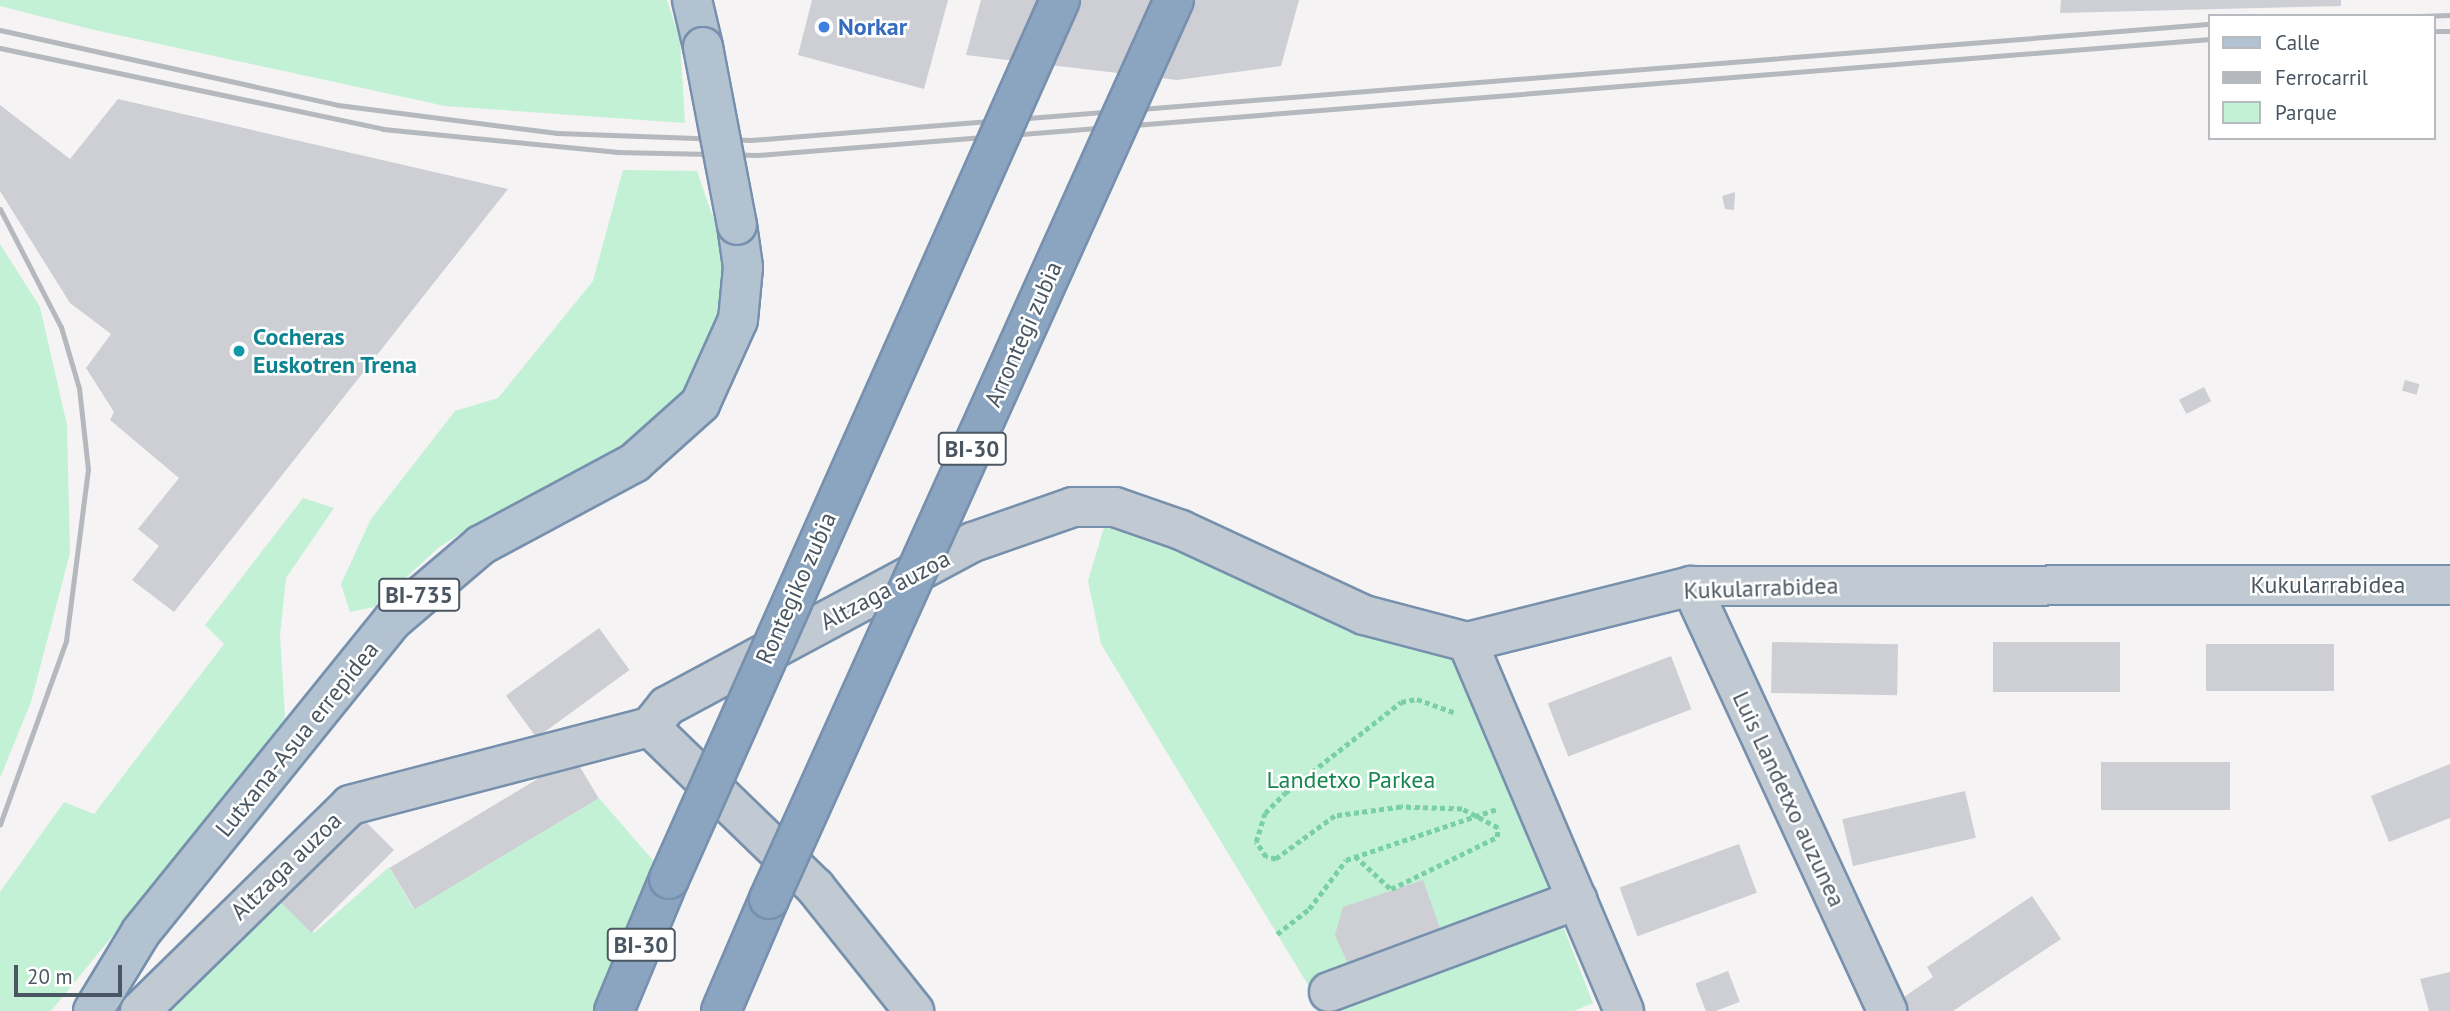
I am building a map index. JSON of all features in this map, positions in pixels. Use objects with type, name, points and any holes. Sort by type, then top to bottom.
[{"type":"highway","name":"Rontegiko zubia","points":[[614,1011],[669,879],[1060,0]]},
{"type":"highway","name":"Arrontegi zubia","points":[[721,1011],[1174,0]]},
{"type":"main road","name":"Lutxana-Asua errepidea","points":[[92,1007],[141,932],[393,620],[481,545],[634,463],[699,404],[738,320],[743,267],[692,0]]},
{"type":"street","name":"Altzaga auzoa","points":[[140,1011],[350,805],[650,727],[667,706],[973,542],[1073,507],[1115,507],[1181,530],[1364,615],[1466,642]]},
{"type":"street","name":"Kukularrabidea","points":[[1466,642],[1691,586],[2440,580]]},
{"type":"street","name":"Luis Landetxo auzunea","points":[[1691,586],[1887,1011]]},
{"type":"street","points":[[1466,642],[1624,1011]]},
{"type":"street","points":[[650,727],[815,887],[914,1011]]},
{"type":"street","points":[[1329,992],[1577,900]]},
{"type":"path","points":[[1355,856],[1391,889],[1497,837],[1498,828],[1480,815],[1462,809],[1369,809],[1335,816],[1276,859],[1266,857],[1256,842],[1265,813],[1285,793],[1401,702],[1440,705],[1463,722]]},
{"type":"path","points":[[1494,795],[1499,808]]},
{"type":"path","points":[[1277,934],[1355,856],[1507,806]]},
{"type":"green space","points":[[0,0],[667,0],[680,40],[685,123],[445,106],[90,29],[0,6]]},
{"type":"green space","points":[[623,170],[697,171],[727,258],[727,301],[699,384],[606,462],[477,523],[438,548],[374,607],[350,612],[341,584],[371,519],[455,411],[498,398],[593,281]]},
{"type":"green space","points":[[0,244],[40,307],[67,425],[70,553],[31,702],[0,778]]},
{"type":"green space","points":[[303,498],[334,508],[286,578],[280,635],[285,717],[278,734],[51,1011],[0,1011],[0,892],[64,802],[94,814],[224,644],[205,625]]},
{"type":"green space","name":"Landetxo Parkea","points":[[1104,527],[1137,529],[1451,659],[1466,678],[1593,1003],[1574,1011],[1324,1011],[1101,644],[1088,581]]},
{"type":"green space","points":[[599,798],[669,879],[614,1011],[140,1011],[277,898],[314,933],[389,867],[413,908]]},
{"type":"building","points":[[812,0],[948,0],[924,89],[798,55]]},
{"type":"building","points":[[981,0],[1299,0],[1281,66],[1177,80],[966,55]]},
{"type":"building","points":[[2061,0],[2341,0],[2341,6],[2060,13]]},
{"type":"building","name":"Cocheras Euskotren Trena","points":[[118,99],[508,189],[174,612],[132,580],[159,546],[138,529],[179,478],[110,420],[114,412],[86,368],[111,334],[70,303],[0,191],[0,105],[70,159]]},
{"type":"building","points":[[1735,192],[1734,210],[1725,209],[1722,196]]},
{"type":"building","points":[[2405,380],[2419,384],[2416,395],[2402,391]]},
{"type":"building","points":[[2204,387],[2211,401],[2186,414],[2179,400]]},
{"type":"building","points":[[599,628],[630,670],[537,738],[506,696]]},
{"type":"building","points":[[1772,642],[1898,644],[1897,695],[1771,693]]},
{"type":"building","points":[[1993,642],[2120,642],[2120,692],[1993,692]]},
{"type":"building","points":[[2206,644],[2334,644],[2334,691],[2206,691]]},
{"type":"building","points":[[1671,656],[1691,709],[1568,757],[1548,703]]},
{"type":"building","points":[[574,757],[599,798],[414,909],[390,868]]},
{"type":"building","points":[[2101,762],[2230,762],[2230,810],[2101,810]]},
{"type":"building","points":[[2450,764],[2450,818],[2389,842],[2371,796]]},
{"type":"building","points":[[1965,791],[1976,838],[1853,866],[1842,819]]},
{"type":"building","points":[[358,814],[394,850],[311,933],[275,897]]},
{"type":"building","points":[[1739,844],[1757,893],[1637,936],[1620,887]]},
{"type":"building","points":[[1423,880],[1441,931],[1349,966],[1335,935],[1343,907]]},
{"type":"building","points":[[2032,896],[2061,939],[1953,1011],[1909,1011],[1901,999],[1933,977],[1927,967]]},
{"type":"building","points":[[1728,971],[1740,1002],[1716,1011],[1706,1011],[1695,984]]},
{"type":"building","points":[[2450,972],[2450,1011],[2429,1011],[2420,979]]},
{"type":"railway","points":[[2436,15],[2450,15]]},
{"type":"railway","points":[[0,30],[338,105],[557,133],[751,140],[2208,24]]},
{"type":"railway","points":[[2436,31],[2450,31]]},
{"type":"railway","points":[[0,48],[383,129],[616,152],[758,155],[2208,39]]},
{"type":"railway","points":[[0,209],[61,327],[79,388],[88,469],[66,641],[0,824]]},
{"type":"place","name":"Norkar","points":[[824,27]]},
{"type":"place","name":"Cocheras Euskotren Trena","points":[[239,351]]}]
